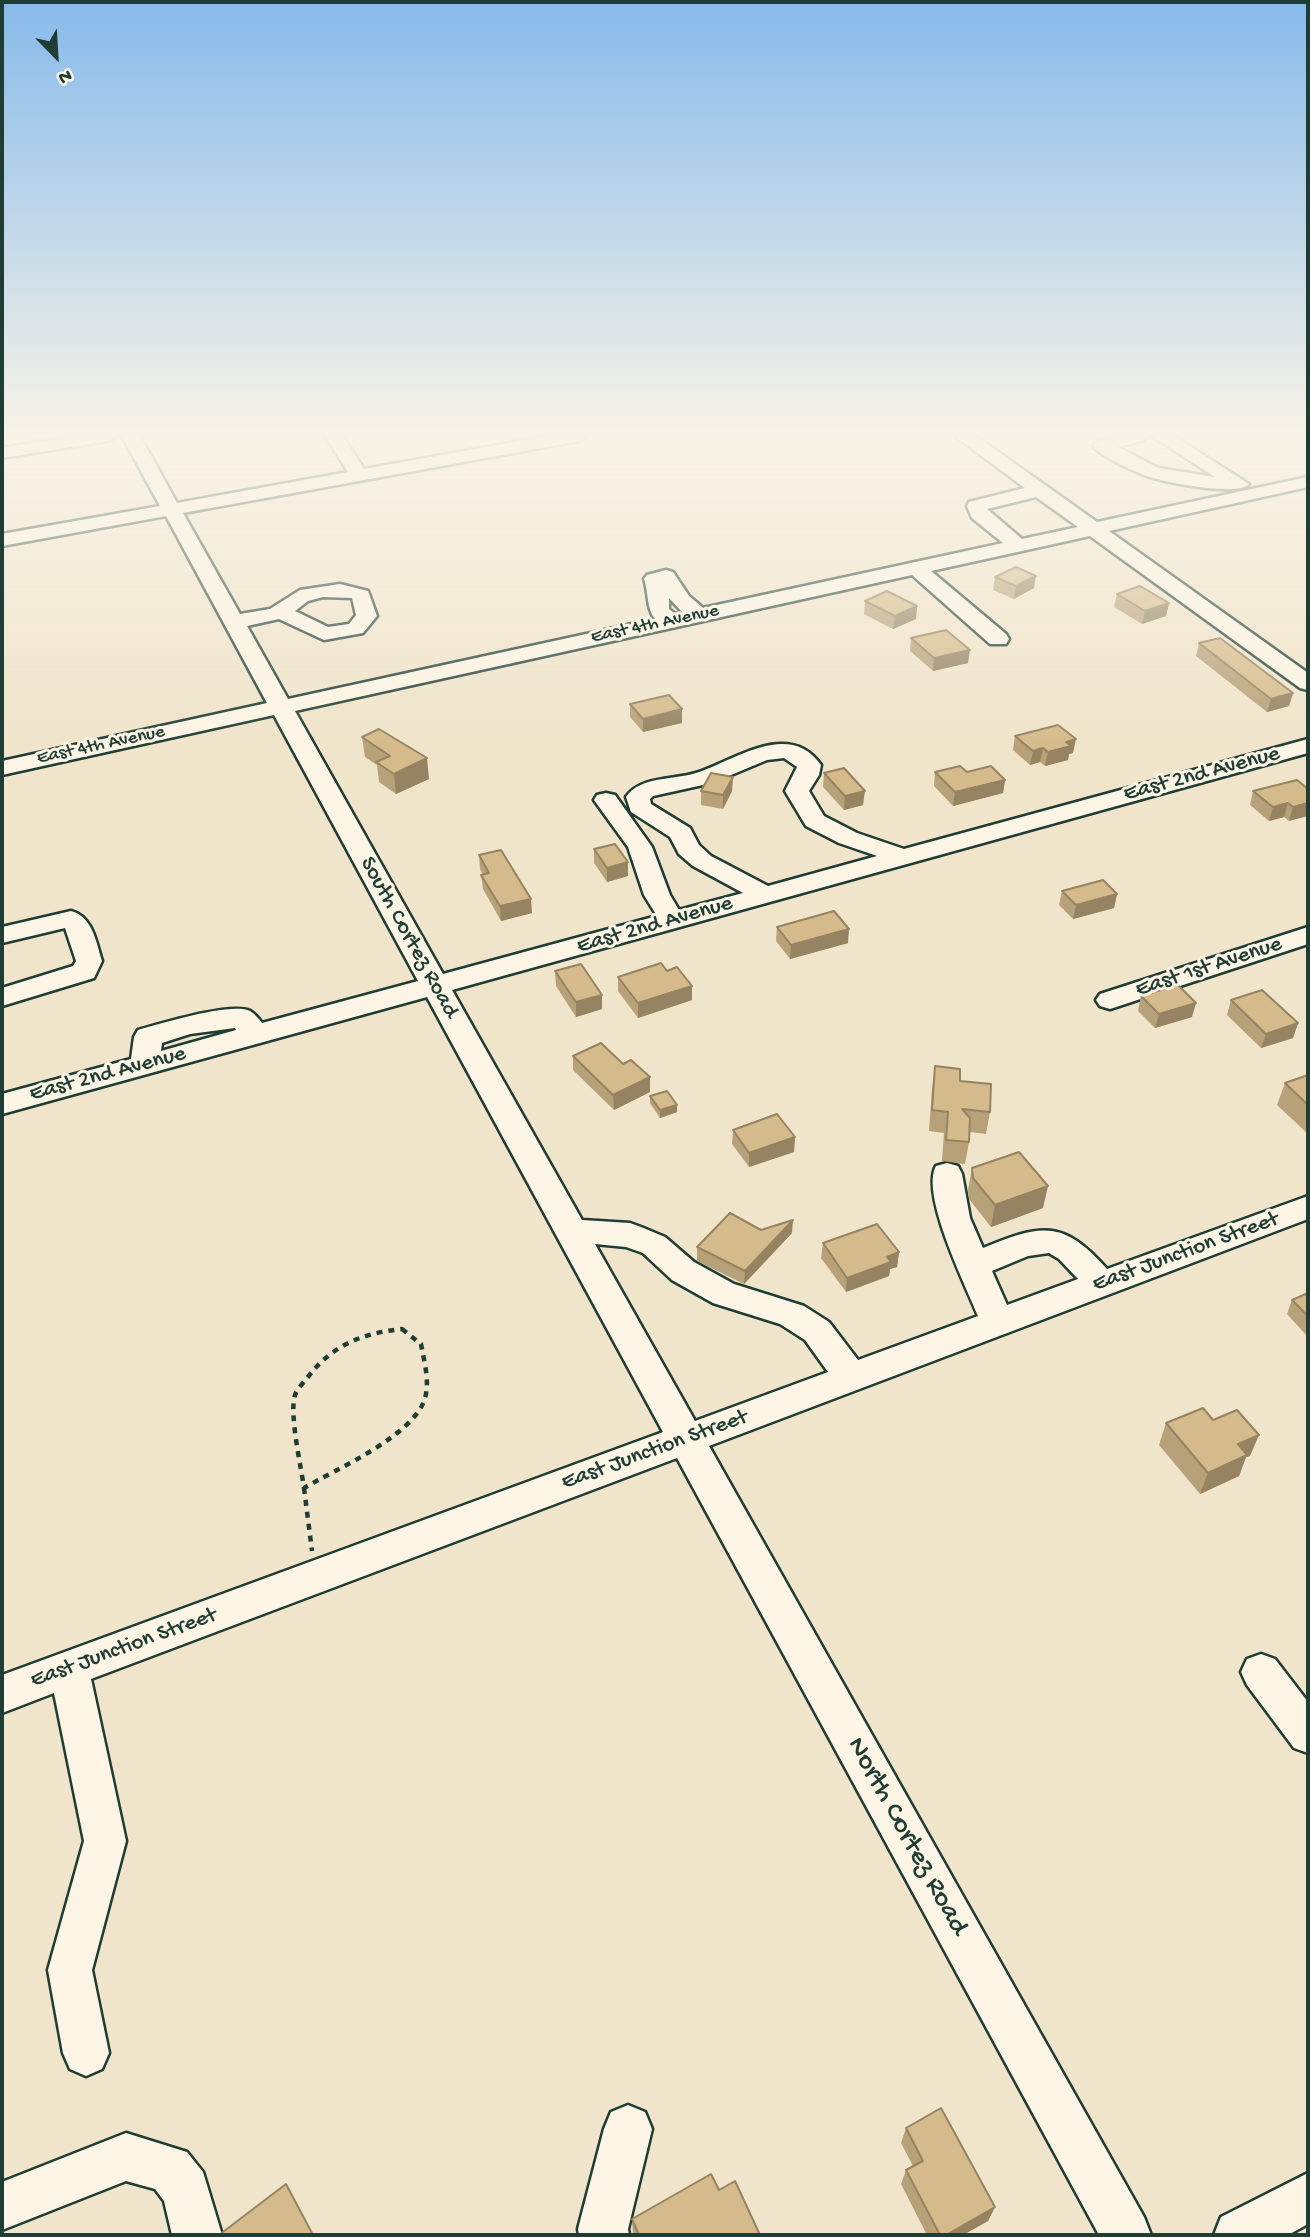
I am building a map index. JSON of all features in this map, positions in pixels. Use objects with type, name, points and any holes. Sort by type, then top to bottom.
[{"type":"street","name":"South Cortez Road","points":[[189,540],[686,1439]]},
{"type":"street","points":[[1012,540],[1018,545]]},
{"type":"street","name":"East 4th Avenue","points":[[2,768],[1040,540]]},
{"type":"street","points":[[1110,540],[1308,683]]},
{"type":"street","points":[[916,568],[998,639]]},
{"type":"street","points":[[670,622],[659,610],[659,592],[654,579],[666,576],[680,599],[698,615]]},
{"type":"street","points":[[233,621],[279,612]]},
{"type":"street","name":"East 2nd Avenue","points":[[2,1104],[435,988],[1308,746]]},
{"type":"street","points":[[767,895],[702,861],[688,849],[681,833],[640,807],[638,797],[645,791],[703,778],[754,756],[791,750],[802,756],[809,765],[807,775],[797,791],[815,821],[848,838],[904,857]]},
{"type":"street","points":[[606,800],[640,848],[657,895],[673,921]]},
{"type":"street","points":[[2,935],[71,919],[77,925],[89,961],[84,971],[2,997]]},
{"type":"street","name":"East 1st Avenue","points":[[1110,1000],[1308,935]]},
{"type":"street","points":[[947,1174],[954,1218],[998,1323]]},
{"type":"street","name":"East Junction Street","points":[[2,1694],[1308,1207]]},
{"type":"street","points":[[570,1231],[630,1235],[654,1245],[683,1272],[725,1294],[792,1315],[817,1331],[851,1377]]},
{"type":"street","points":[[974,1265],[1030,1243],[1057,1243],[1070,1251],[1102,1284]]},
{"type":"street","name":"North Cortez Road","points":[[686,1439],[1126,2235]]},
{"type":"street","points":[[69,1670],[105,1841],[70,1970],[86,2053]]},
{"type":"street","points":[[1261,1672],[1308,1734]]},
{"type":"street","points":[[604,2235],[603,2228],[628,2129]]},
{"type":"street","points":[[2,2206],[126,2157],[170,2169],[186,2189],[197,2235]]},
{"type":"street","points":[[1238,2235],[1308,2197]]},
{"type":"path","points":[[303,1488],[406,1426],[424,1402],[427,1376],[421,1344],[402,1329],[372,1332],[342,1345],[319,1362],[295,1394],[295,1423],[303,1488],[315,1578]]},
{"type":"building","points":[[1016,567],[1036,576],[1016,586],[995,577]]},
{"type":"building","points":[[1140,586],[1169,603],[1145,611],[1117,594]]},
{"type":"building","points":[[887,591],[917,606],[895,616],[865,601]]},
{"type":"building","points":[[946,630],[970,650],[934,658],[911,638]]},
{"type":"building","points":[[1220,638],[1293,693],[1271,699],[1199,643]]},
{"type":"building","points":[[669,695],[682,709],[643,719],[630,704]]},
{"type":"building","points":[[1058,725],[1076,739],[1066,742],[1071,746],[1048,752],[1043,748],[1033,751],[1015,736]]},
{"type":"building","points":[[379,729],[427,758],[394,774],[376,762],[390,756],[362,737]]},
{"type":"building","points":[[960,766],[967,772],[991,766],[1005,780],[955,792],[935,772]]},
{"type":"building","points":[[844,768],[865,791],[845,796],[824,773]]},
{"type":"building","points":[[711,773],[733,777],[723,795],[701,791]]},
{"type":"building","points":[[1297,780],[1308,789],[1308,803],[1293,807],[1288,803],[1273,807],[1253,791]]},
{"type":"building","points":[[615,844],[628,862],[607,868],[594,849]]},
{"type":"building","points":[[501,850],[531,899],[500,906],[481,875],[489,873],[479,855]]},
{"type":"building","points":[[1103,880],[1117,894],[1076,905],[1062,891]]},
{"type":"building","points":[[834,911],[849,929],[791,945],[777,927]]},
{"type":"building","points":[[661,963],[667,971],[677,967],[692,986],[638,1003],[618,977]]},
{"type":"building","points":[[581,964],[602,995],[576,1002],[555,971]]},
{"type":"building","points":[[1178,985],[1196,1003],[1159,1014],[1141,996]]},
{"type":"building","points":[[1262,990],[1298,1023],[1266,1034],[1231,1000]]},
{"type":"building","points":[[601,1043],[623,1064],[631,1060],[650,1077],[613,1095],[573,1056]]},
{"type":"building","points":[[935,1066],[960,1069],[960,1081],[991,1084],[990,1112],[962,1109],[970,1118],[969,1142],[946,1140],[948,1112],[932,1110]]},
{"type":"building","points":[[1308,1075],[1308,1105],[1285,1083]]},
{"type":"building","points":[[667,1091],[677,1105],[660,1110],[650,1096]]},
{"type":"building","points":[[777,1114],[795,1137],[749,1153],[733,1130]]},
{"type":"building","points":[[1019,1152],[1048,1186],[995,1205],[973,1178],[972,1168]]},
{"type":"building","points":[[730,1213],[761,1230],[793,1220],[745,1271],[697,1247]]},
{"type":"building","points":[[877,1224],[899,1252],[887,1257],[891,1262],[847,1278],[823,1243]]},
{"type":"building","points":[[1308,1293],[1308,1316],[1292,1300]]},
{"type":"building","points":[[1203,1408],[1213,1420],[1237,1410],[1259,1435],[1238,1444],[1247,1455],[1208,1473],[1166,1423]]},
{"type":"building","points":[[941,2108],[995,2207],[946,2235],[940,2235],[906,2170],[923,2161],[906,2128]]},
{"type":"building","points":[[711,2174],[719,2190],[735,2181],[760,2235],[639,2235],[632,2219]]},
{"type":"building","points":[[286,2184],[313,2235],[219,2235]]}]
